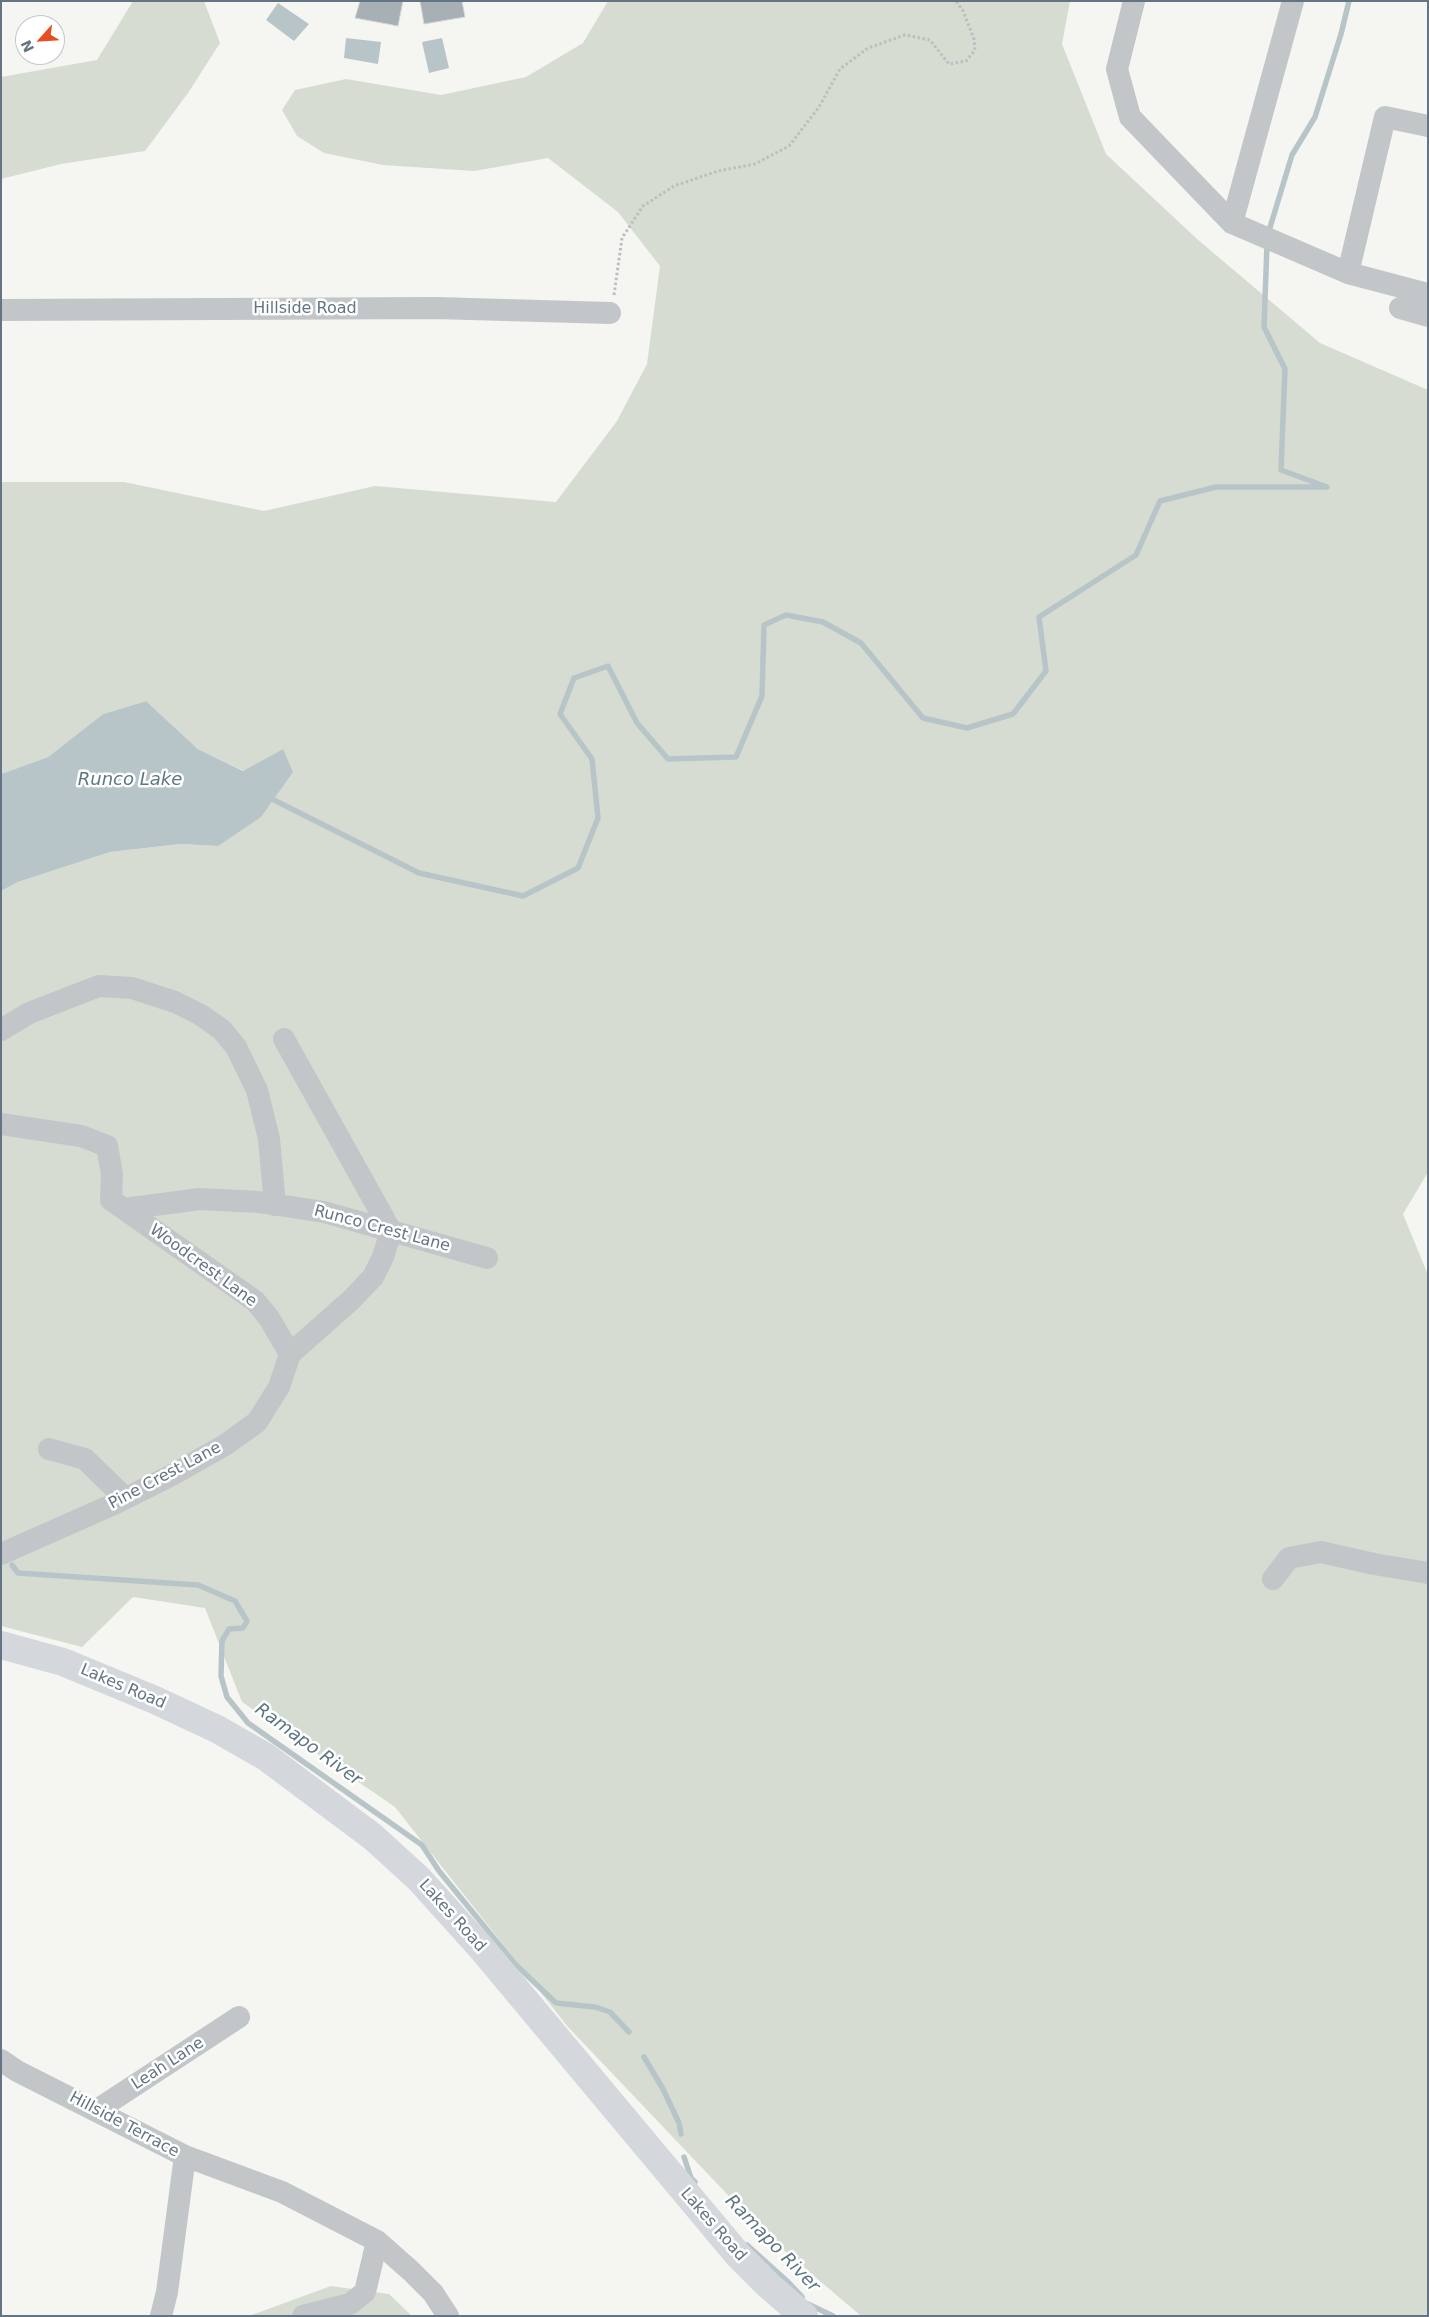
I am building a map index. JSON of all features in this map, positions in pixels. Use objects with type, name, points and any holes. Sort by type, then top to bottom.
[{"type":"main road","name":"Lakes Road","points":[[1,1645],[63,1662],[156,1700],[216,1729],[266,1757],[373,1838],[419,1879],[484,1950],[738,2256],[768,2286],[804,2316]]},
{"type":"street","points":[[1134,1],[1118,69],[1130,117],[1232,223],[1348,273],[1428,294]]},
{"type":"street","points":[[1232,223],[1293,1]]},
{"type":"street","points":[[1348,273],[1385,117],[1428,126]]},
{"type":"street","name":"Hillside Road","points":[[1,310],[435,308],[610,313]]},
{"type":"street","points":[[1400,308],[1428,316]]},
{"type":"street","points":[[1,1030],[29,1013],[99,986],[132,988],[175,1002],[201,1015],[222,1030],[236,1047],[257,1090],[269,1139],[275,1205]]},
{"type":"street","points":[[284,1040],[391,1231],[384,1257],[373,1277],[351,1300],[290,1354]]},
{"type":"street","points":[[1,1124],[81,1136],[107,1146],[112,1174],[111,1200],[124,1209]]},
{"type":"street","name":"Runco Crest Lane","points":[[124,1209],[200,1199],[275,1205],[324,1212],[487,1258]]},
{"type":"street","name":"Woodcrest Lane","points":[[124,1209],[256,1301],[269,1318],[290,1354]]},
{"type":"street","name":"Pine Crest Lane","points":[[1,1554],[125,1498],[224,1445],[257,1422],[278,1387],[290,1354]]},
{"type":"street","points":[[49,1449],[85,1459],[125,1498]]},
{"type":"street","points":[[1273,1579],[1289,1558],[1321,1552],[1374,1564],[1428,1572]]},
{"type":"street","name":"Leah Lane","points":[[97,2110],[239,2017]]},
{"type":"street","name":"Hillside Terrace","points":[[1,2060],[17,2071],[185,2156],[167,2292],[161,2316]]},
{"type":"street","points":[[185,2156],[282,2192],[377,2241],[417,2276],[433,2293],[448,2316]]},
{"type":"street","points":[[303,2316],[350,2304],[365,2292],[377,2241]]},
{"type":"path","points":[[610,313],[617,280],[622,238],[643,206],[674,186],[718,171],[755,164],[789,146],[819,107],[840,69],[868,48],[905,35],[930,40],[948,64],[966,61],[975,50],[974,39],[964,11],[956,1]]},
{"type":"shaded area","points":[[133,1],[204,1],[220,43],[188,93],[145,151],[61,164],[1,179],[1,77],[97,60]]},
{"type":"shaded area","points":[[608,1],[1070,1],[1062,44],[1106,154],[1197,239],[1320,343],[1428,390],[1428,1172],[1403,1214],[1428,1275],[1428,2316],[861,2316],[766,2235],[568,2027],[395,1807],[242,1702],[205,1608],[133,1597],[82,1647],[1,1626],[1,891],[18,882],[110,852],[181,844],[218,846],[283,749],[244,771],[198,749],[146,701],[103,714],[48,757],[1,774],[1,482],[124,482],[264,511],[375,486],[556,502],[617,421],[647,364],[660,266],[618,212],[548,158],[474,171],[383,165],[324,153],[297,136],[282,110],[295,90],[346,79],[441,95],[526,77],[583,43]]},
{"type":"shaded area","points":[[331,2286],[389,2294],[412,2316],[249,2316]]},
{"type":"water","points":[[278,3],[309,24],[294,41],[266,20]]},
{"type":"water","points":[[346,38],[381,42],[378,64],[344,58]]},
{"type":"water","points":[[442,38],[449,68],[429,73],[422,42]]},
{"type":"water","name":"Runco Lake","points":[[146,701],[198,749],[243,771],[283,749],[293,772],[261,817],[218,846],[181,844],[110,852],[18,882],[1,891],[1,774],[48,757],[103,714]]},
{"type":"building","points":[[360,1],[403,1],[398,26],[355,18]]},
{"type":"building","points":[[420,1],[462,1],[465,17],[424,24]]},
{"type":"waterway","points":[[1268,234],[1292,155],[1315,117],[1341,34],[1349,1]]},
{"type":"waterway","points":[[268,797],[419,873],[523,896],[578,868],[598,818],[592,759],[560,714],[574,678],[608,666],[637,723],[668,759],[736,757],[762,696],[764,625],[786,615],[823,622],[861,643],[923,718],[967,728],[1013,714],[1046,671],[1039,617],[1136,555],[1160,501],[1216,487],[1327,487],[1281,470],[1285,369],[1264,327],[1267,244]]},
{"type":"waterway","name":"Ramapo River","points":[[12,1565],[18,1573],[198,1585],[235,1601],[247,1621],[243,1628],[229,1629],[222,1641],[221,1676],[227,1697],[248,1723],[422,1845],[439,1871],[516,1965],[556,2003],[595,2007],[610,2012],[629,2032]]},
{"type":"waterway","name":"Ramapo River","points":[[644,2057],[663,2089],[679,2123],[681,2134]]},
{"type":"waterway","name":"Ramapo River","points":[[684,2157],[691,2178],[695,2182]]},
{"type":"waterway","name":"Ramapo River","points":[[747,2245],[802,2297]]},
{"type":"waterway","name":"Ramapo River","points":[[808,2304],[833,2316]]}]
